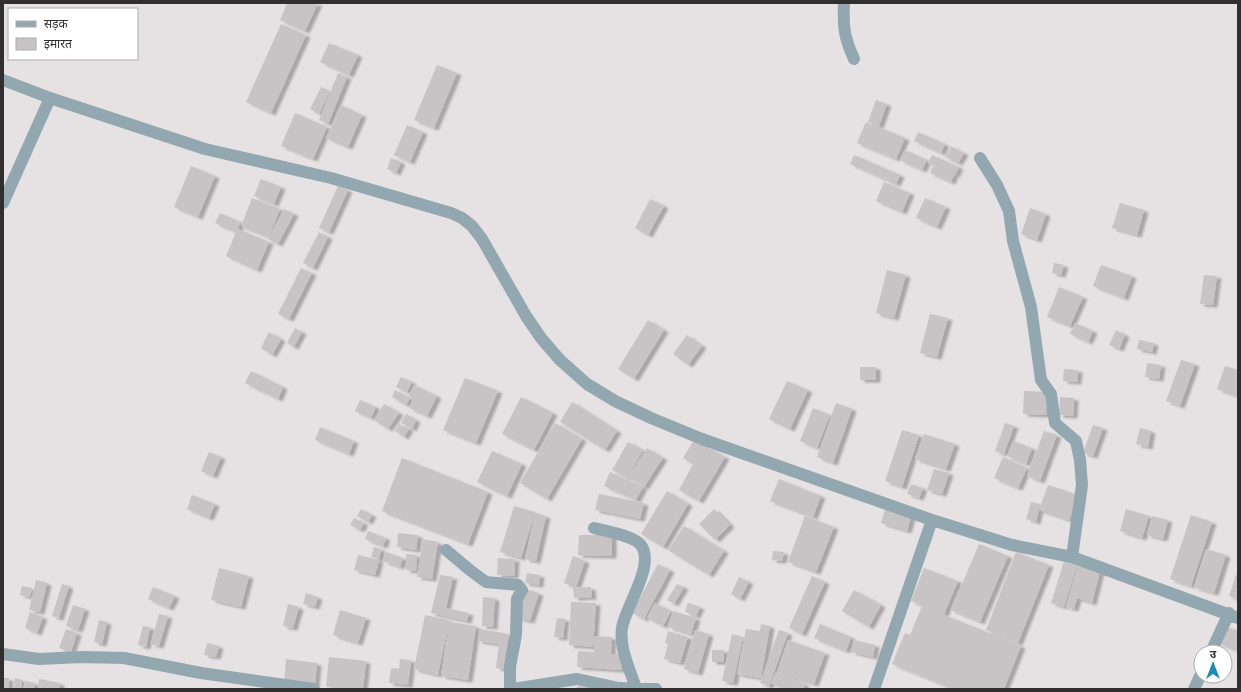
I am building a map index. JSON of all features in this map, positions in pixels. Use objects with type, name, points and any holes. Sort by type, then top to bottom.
[{"type":"street","points":[[844,3],[843,28],[846,42],[854,58]]},
{"type":"street","points":[[3,80],[50,98],[205,149],[331,178],[432,207],[462,218],[472,226],[482,239],[526,316],[541,338],[560,360],[587,384],[615,401],[702,439],[932,520],[1012,545],[1072,557],[1233,616],[1216,644]]},
{"type":"street","points":[[3,203],[50,98]]},
{"type":"street","points":[[980,158],[997,185],[1009,211],[1014,246],[1031,307],[1041,380],[1052,394],[1056,423],[1076,442],[1080,460],[1082,485],[1072,557]]},
{"type":"street","points":[[874,689],[932,520]]},
{"type":"street","points":[[594,528],[627,538],[640,544],[643,550],[644,568],[642,578],[625,617],[622,629],[625,655],[636,688]]},
{"type":"street","points":[[446,550],[470,571],[486,582],[518,585],[522,590],[517,600],[516,635],[510,667],[511,689],[577,679],[619,688],[656,689]]},
{"type":"street","points":[[3,654],[39,659],[81,657],[124,658],[201,673],[314,689]]},
{"type":"building","points":[[287,3],[318,3],[305,31],[280,20]]},
{"type":"building","points":[[281,24],[306,35],[271,113],[246,102]]},
{"type":"building","points":[[329,43],[358,55],[349,75],[320,62]]},
{"type":"building","points":[[437,65],[457,73],[434,128],[414,120]]},
{"type":"building","points":[[338,73],[347,77],[328,124],[319,120]]},
{"type":"building","points":[[321,87],[330,91],[319,114],[310,109]]},
{"type":"building","points":[[876,100],[887,104],[879,126],[868,122]]},
{"type":"building","points":[[341,105],[362,115],[348,147],[326,138]]},
{"type":"building","points":[[295,113],[327,127],[313,159],[281,146]]},
{"type":"building","points":[[866,122],[905,138],[896,159],[857,143]]},
{"type":"building","points":[[407,125],[423,132],[410,162],[394,155]]},
{"type":"building","points":[[918,132],[945,144],[941,153],[914,141]]},
{"type":"building","points":[[951,146],[964,153],[958,163],[945,157]]},
{"type":"building","points":[[905,150],[927,160],[922,170],[900,160]]},
{"type":"building","points":[[854,155],[900,175],[896,184],[850,164]]},
{"type":"building","points":[[932,155],[959,167],[955,175],[928,163]]},
{"type":"building","points":[[391,158],[401,162],[396,173],[387,169]]},
{"type":"building","points":[[191,166],[215,176],[198,217],[174,207]]},
{"type":"building","points":[[933,166],[954,175],[951,182],[930,173]]},
{"type":"building","points":[[261,179],[281,187],[274,204],[254,196]]},
{"type":"building","points":[[884,182],[910,193],[902,212],[876,201]]},
{"type":"building","points":[[338,186],[348,190],[329,232],[319,228]]},
{"type":"building","points":[[252,198],[280,209],[269,237],[241,226]]},
{"type":"building","points":[[925,198],[946,207],[937,227],[916,218]]},
{"type":"building","points":[[650,199],[664,206],[648,235],[635,228]]},
{"type":"building","points":[[1120,203],[1144,210],[1137,235],[1112,228]]},
{"type":"building","points":[[1030,208],[1046,214],[1037,240],[1021,234]]},
{"type":"building","points":[[284,209],[294,214],[278,244],[268,239]]},
{"type":"building","points":[[220,213],[240,222],[238,229],[269,242],[257,270],[226,256],[236,232],[215,223]]},
{"type":"building","points":[[319,232],[328,237],[313,268],[303,263]]},
{"type":"building","points":[[1054,263],[1064,265],[1061,275],[1052,273]]},
{"type":"building","points":[[1101,265],[1132,276],[1124,298],[1093,286]]},
{"type":"building","points":[[301,268],[312,273],[289,319],[278,314]]},
{"type":"building","points":[[887,270],[906,275],[894,318],[876,313]]},
{"type":"building","points":[[1204,275],[1217,276],[1213,305],[1200,304]]},
{"type":"building","points":[[1059,287],[1083,297],[1070,326],[1047,317]]},
{"type":"building","points":[[930,314],[948,318],[937,357],[920,353]]},
{"type":"building","points":[[648,320],[664,330],[634,379],[618,369]]},
{"type":"building","points":[[1075,323],[1093,331],[1088,342],[1070,334]]},
{"type":"building","points":[[295,328],[302,332],[294,347],[287,343]]},
{"type":"building","points":[[1116,330],[1125,335],[1119,349],[1109,345]]},
{"type":"building","points":[[269,332],[281,339],[272,355],[261,348]]},
{"type":"building","points":[[687,335],[702,346],[688,365],[673,354]]},
{"type":"building","points":[[1139,340],[1154,343],[1152,352],[1137,349]]},
{"type":"building","points":[[1181,360],[1195,364],[1180,406],[1166,401]]},
{"type":"building","points":[[1147,363],[1161,365],[1159,379],[1145,377]]},
{"type":"building","points":[[1225,366],[1238,370],[1238,396],[1217,389]]},
{"type":"building","points":[[860,367],[876,367],[876,380],[860,380]]},
{"type":"building","points":[[1064,369],[1078,370],[1077,382],[1063,381]]},
{"type":"building","points":[[251,371],[283,387],[278,399],[245,383]]},
{"type":"building","points":[[401,377],[412,382],[407,392],[396,387]]},
{"type":"building","points":[[465,378],[498,391],[476,443],[443,430]]},
{"type":"building","points":[[787,381],[808,390],[790,429],[769,419]]},
{"type":"building","points":[[414,385],[437,396],[427,416],[409,408],[413,399],[409,396]]},
{"type":"building","points":[[395,390],[410,398],[406,405],[392,397]]},
{"type":"building","points":[[1024,391],[1047,392],[1046,415],[1023,414]]},
{"type":"building","points":[[521,397],[553,413],[534,450],[502,434]]},
{"type":"building","points":[[1060,397],[1074,398],[1073,416],[1059,415]]},
{"type":"building","points":[[360,400],[376,407],[371,418],[355,411]]},
{"type":"building","points":[[572,402],[617,431],[605,450],[560,422]]},
{"type":"building","points":[[836,403],[852,409],[833,463],[817,457]]},
{"type":"building","points":[[384,404],[399,413],[388,429],[374,420]]},
{"type":"building","points":[[813,408],[830,415],[817,448],[800,441]]},
{"type":"building","points":[[406,414],[416,420],[412,429],[401,423]]},
{"type":"building","points":[[555,423],[582,439],[547,499],[520,483]]},
{"type":"building","points":[[1005,423],[1014,426],[1004,454],[995,451]]},
{"type":"building","points":[[399,424],[409,429],[404,437],[395,431]]},
{"type":"building","points":[[1093,425],[1103,428],[1093,456],[1083,453]]},
{"type":"building","points":[[320,427],[354,441],[349,454],[315,440]]},
{"type":"building","points":[[1140,428],[1151,431],[1148,447],[1136,444]]},
{"type":"building","points":[[902,430],[919,435],[902,487],[885,481]]},
{"type":"building","points":[[1044,431],[1057,435],[1040,481],[1027,476]]},
{"type":"building","points":[[924,434],[955,444],[946,469],[915,459]]},
{"type":"building","points":[[694,440],[725,457],[699,501],[679,490],[693,464],[683,458]]},
{"type":"building","points":[[1013,441],[1032,448],[1026,464],[1007,456]]},
{"type":"building","points":[[628,442],[643,450],[627,478],[612,470]]},
{"type":"building","points":[[647,448],[663,458],[644,487],[628,477]]},
{"type":"building","points":[[492,451],[522,464],[507,496],[477,482]]},
{"type":"building","points":[[209,452],[221,457],[213,476],[201,471]]},
{"type":"building","points":[[1003,457],[1027,468],[1018,488],[994,478]]},
{"type":"building","points":[[402,458],[488,492],[468,544],[382,511]]},
{"type":"building","points":[[934,469],[949,473],[942,494],[927,490]]},
{"type":"building","points":[[610,472],[643,487],[636,500],[604,486]]},
{"type":"building","points":[[779,479],[821,496],[813,517],[770,501]]},
{"type":"building","points":[[911,484],[923,488],[919,498],[907,494]]},
{"type":"building","points":[[1048,485],[1078,495],[1069,520],[1039,510]]},
{"type":"building","points":[[667,491],[688,504],[663,547],[641,534]]},
{"type":"building","points":[[599,494],[644,503],[640,519],[595,510]]},
{"type":"building","points":[[192,495],[215,504],[209,518],[187,509]]},
{"type":"building","points":[[1031,502],[1040,504],[1036,522],[1026,519]]},
{"type":"building","points":[[514,506],[535,512],[521,558],[500,552]]},
{"type":"building","points":[[361,509],[372,515],[368,522],[357,516]]},
{"type":"building","points":[[714,509],[730,525],[715,540],[699,524]]},
{"type":"building","points":[[885,509],[911,517],[907,531],[881,523]]},
{"type":"building","points":[[1126,509],[1149,516],[1142,538],[1120,531]]},
{"type":"building","points":[[535,513],[546,516],[536,561],[525,559]]},
{"type":"building","points":[[1191,515],[1212,522],[1191,586],[1170,579]]},
{"type":"building","points":[[805,516],[834,527],[816,572],[788,562]]},
{"type":"building","points":[[1152,516],[1168,520],[1163,539],[1147,535]]},
{"type":"building","points":[[354,518],[364,523],[360,530],[350,525]]},
{"type":"building","points":[[684,526],[724,551],[709,575],[668,550]]},
{"type":"building","points":[[368,531],[386,538],[383,546],[365,539]]},
{"type":"building","points":[[398,533],[418,535],[416,550],[397,547]]},
{"type":"building","points":[[579,535],[612,535],[612,556],[578,555]]},
{"type":"building","points":[[423,539],[438,542],[432,579],[417,577]]},
{"type":"building","points":[[979,544],[1008,556],[980,622],[951,610]]},
{"type":"building","points":[[374,547],[381,549],[379,559],[371,557]]},
{"type":"building","points":[[1206,549],[1226,555],[1214,593],[1194,587]]},
{"type":"building","points":[[773,551],[784,552],[782,561],[772,560]]},
{"type":"building","points":[[386,552],[403,558],[400,567],[383,561]]},
{"type":"building","points":[[1016,552],[1049,565],[1018,643],[986,630]]},
{"type":"building","points":[[406,554],[417,555],[416,571],[406,570]]},
{"type":"building","points":[[358,555],[379,560],[375,575],[354,570]]},
{"type":"building","points":[[573,556],[585,561],[576,587],[564,583]]},
{"type":"building","points":[[498,558],[515,559],[514,576],[497,575]]},
{"type":"building","points":[[1064,561],[1077,565],[1064,607],[1051,603]]},
{"type":"building","points":[[658,564],[670,570],[644,619],[632,613]]},
{"type":"building","points":[[1078,565],[1100,571],[1092,603],[1077,598],[1074,609],[1066,607]]},
{"type":"building","points":[[219,568],[249,576],[241,607],[211,600]]},
{"type":"building","points":[[924,568],[958,581],[944,614],[911,601]]},
{"type":"building","points":[[1238,569],[1238,600],[1229,596]]},
{"type":"building","points":[[527,573],[540,575],[539,585],[525,583]]},
{"type":"building","points":[[440,575],[453,577],[446,608],[469,613],[467,621],[431,613]]},
{"type":"building","points":[[812,576],[825,582],[802,634],[789,628]]},
{"type":"building","points":[[739,577],[749,582],[740,599],[731,594]]},
{"type":"building","points":[[36,580],[47,583],[40,612],[29,610]]},
{"type":"building","points":[[62,584],[69,586],[59,618],[52,616]]},
{"type":"building","points":[[677,584],[684,587],[674,604],[667,600]]},
{"type":"building","points":[[22,586],[32,588],[30,597],[20,595]]},
{"type":"building","points":[[153,587],[175,596],[169,608],[148,599]]},
{"type":"building","points":[[591,587],[592,597],[574,598],[573,588]]},
{"type":"building","points":[[526,589],[539,593],[530,621],[518,618]]},
{"type":"building","points":[[854,590],[881,605],[869,627],[842,611]]},
{"type":"building","points":[[306,593],[318,597],[315,607],[303,604]]},
{"type":"building","points":[[483,597],[495,598],[493,627],[482,626]]},
{"type":"building","points":[[571,602],[596,603],[593,647],[569,645]]},
{"type":"building","points":[[655,603],[671,611],[663,626],[647,618]]},
{"type":"building","points":[[688,603],[700,607],[696,616],[685,612]]},
{"type":"building","points":[[288,604],[299,607],[293,628],[283,626]]},
{"type":"building","points":[[73,605],[85,609],[78,630],[66,626]]},
{"type":"building","points":[[922,606],[1021,646],[1004,689],[954,689],[892,664],[905,633],[910,635]]},
{"type":"building","points":[[340,610],[366,618],[358,643],[333,635]]},
{"type":"building","points":[[673,611],[696,618],[691,634],[668,627]]},
{"type":"building","points":[[30,612],[43,617],[37,633],[25,628]]},
{"type":"building","points":[[159,614],[168,616],[159,646],[151,644]]},
{"type":"building","points":[[425,615],[449,620],[438,675],[414,669]]},
{"type":"building","points":[[557,618],[565,619],[563,638],[554,637]]},
{"type":"building","points":[[99,620],[107,622],[102,644],[94,642]]},
{"type":"building","points":[[449,622],[476,626],[468,680],[441,676]]},
{"type":"building","points":[[761,624],[770,626],[761,678],[737,674],[746,629],[760,631]]},
{"type":"building","points":[[820,624],[851,637],[846,651],[814,638]]},
{"type":"building","points":[[143,626],[150,627],[146,647],[138,645]]},
{"type":"building","points":[[1225,626],[1238,631],[1238,651],[1233,649],[1233,644],[1218,643]]},
{"type":"building","points":[[66,629],[77,633],[71,652],[59,648]]},
{"type":"building","points":[[480,629],[509,634],[503,669],[496,668],[499,644],[478,641]]},
{"type":"building","points":[[695,630],[709,634],[698,673],[684,669]]},
{"type":"building","points":[[779,630],[788,633],[769,686],[760,683]]},
{"type":"building","points":[[668,631],[688,637],[680,663],[664,659],[668,644],[665,643]]},
{"type":"building","points":[[732,634],[743,637],[733,683],[722,681]]},
{"type":"building","points":[[595,636],[612,637],[611,654],[622,655],[621,670],[577,667],[578,651],[594,652]]},
{"type":"building","points":[[788,640],[825,653],[814,684],[777,672]]},
{"type":"building","points":[[854,640],[875,645],[873,657],[851,652]]},
{"type":"building","points":[[207,643],[219,646],[216,657],[204,655]]},
{"type":"building","points":[[712,650],[724,650],[724,662],[712,662]]},
{"type":"building","points":[[329,657],[366,661],[363,689],[326,687]]},
{"type":"building","points":[[286,659],[317,663],[315,685],[284,682]]},
{"type":"building","points":[[400,659],[411,660],[408,685],[389,683],[391,668],[399,669]]},
{"type":"building","points":[[776,672],[805,684],[803,689],[785,689],[771,683]]},
{"type":"building","points":[[3,678],[9,678],[8,689],[3,689]]},
{"type":"building","points":[[15,678],[22,680],[21,689],[13,689]]},
{"type":"building","points":[[39,679],[60,683],[59,689],[38,689]]},
{"type":"building","points":[[25,681],[35,683],[34,689],[23,689]]},
{"type":"building","points":[[577,686],[610,688],[610,689],[577,689]]}]
